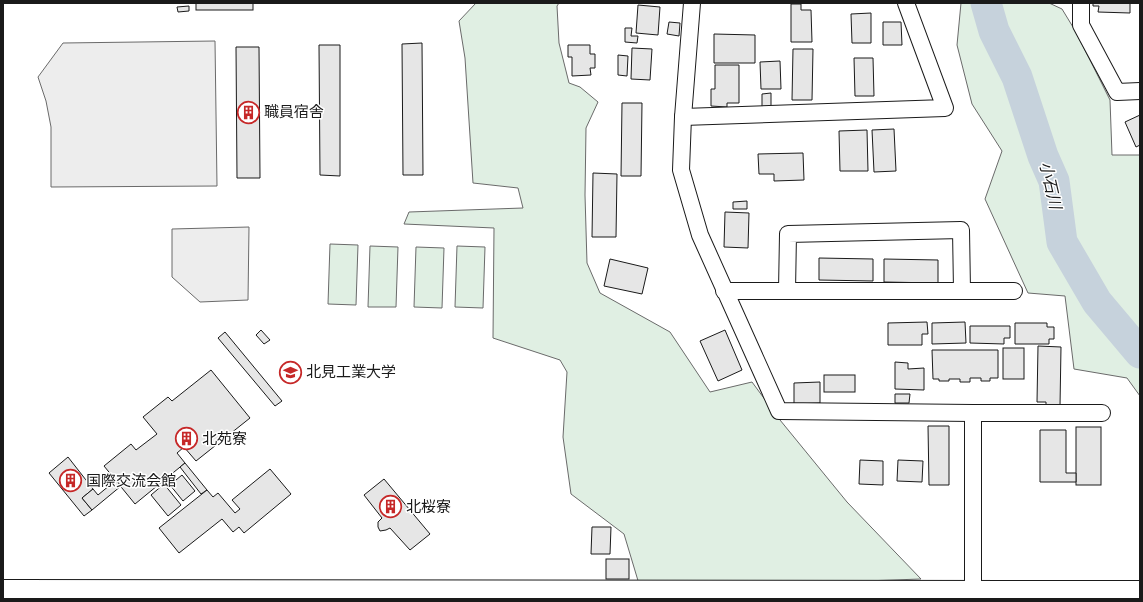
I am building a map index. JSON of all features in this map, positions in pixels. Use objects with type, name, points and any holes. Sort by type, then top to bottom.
[{"type":"street","points":[[692,3],[683,117],[681,170],[700,235],[779,411],[1102,413]]},
{"type":"street","points":[[683,117],[945,108],[906,3]]},
{"type":"street","points":[[1081,3],[1081,26],[1117,92],[1140,91]]},
{"type":"street","points":[[787,291],[788,234],[961,230],[962,290]]},
{"type":"street","points":[[724,291],[1014,291]]},
{"type":"street","points":[[973,413],[973,596]]},
{"type":"street","points":[[3,591],[311,595],[973,596],[1140,592]]},
{"type":"green space","points":[[476,3],[559,3],[557,6],[559,43],[569,83],[580,87],[598,102],[586,128],[585,195],[587,263],[600,293],[670,332],[710,392],[752,382],[780,420],[847,502],[921,579],[721,586],[639,584],[624,534],[571,494],[563,437],[567,372],[560,360],[493,338],[494,228],[404,224],[409,212],[523,208],[518,188],[473,183],[465,58],[459,21]]},
{"type":"green space","points":[[961,3],[1049,3],[1062,9],[1076,32],[1110,100],[1112,155],[1140,155],[1140,396],[1127,378],[1074,369],[1065,296],[1028,293],[985,199],[1002,151],[972,104],[957,45]]},
{"type":"green space","points":[[330,244],[358,245],[356,305],[328,304]]},
{"type":"green space","points":[[370,246],[398,247],[396,307],[368,307]]},
{"type":"green space","points":[[457,246],[485,247],[483,308],[455,307]]},
{"type":"green space","points":[[416,247],[444,248],[442,308],[414,307]]},
{"type":"shaded area","points":[[215,41],[217,186],[51,187],[51,127],[46,101],[38,77],[63,43]]},
{"type":"shaded area","points":[[249,227],[248,300],[200,302],[172,277],[172,229]]},
{"type":"building","points":[[196,3],[253,3],[253,10],[196,10]]},
{"type":"building","points":[[1093,3],[1130,3],[1130,13],[1098,12],[1099,6],[1093,6]]},
{"type":"building","points":[[791,4],[801,4],[801,10],[811,10],[812,42],[791,42]]},
{"type":"building","points":[[638,5],[660,7],[658,35],[636,33]]},
{"type":"building","points":[[189,6],[189,11],[178,12],[177,7]]},
{"type":"building","points":[[871,13],[871,43],[852,43],[851,14]]},
{"type":"building","points":[[669,22],[680,23],[679,36],[667,34]]},
{"type":"building","points":[[883,22],[901,22],[902,45],[883,45]]},
{"type":"building","points":[[625,28],[632,28],[631,36],[638,36],[637,43],[625,42]]},
{"type":"building","points":[[714,34],[755,35],[755,63],[714,63]]},
{"type":"building","points":[[422,43],[423,175],[403,175],[402,44]]},
{"type":"building","name":"職員宿舎","points":[[319,45],[340,45],[340,176],[320,175]]},
{"type":"building","points":[[568,45],[590,45],[590,54],[595,54],[595,68],[590,68],[591,75],[572,76],[572,57],[568,57]]},
{"type":"building","name":"職員宿舎","points":[[236,47],[259,47],[260,178],[237,178]]},
{"type":"building","points":[[632,48],[652,49],[650,80],[631,79]]},
{"type":"building","points":[[793,49],[813,49],[812,100],[792,100]]},
{"type":"building","points":[[618,55],[628,56],[627,76],[618,75]]},
{"type":"building","points":[[854,58],[873,58],[874,96],[855,96]]},
{"type":"building","points":[[780,61],[781,89],[761,89],[760,62]]},
{"type":"building","points":[[715,65],[739,65],[739,103],[727,103],[727,107],[711,106],[711,89],[715,89]]},
{"type":"building","points":[[771,93],[771,107],[762,107],[762,94]]},
{"type":"building","points":[[622,103],[642,103],[641,176],[621,176]]},
{"type":"building","points":[[1140,115],[1140,145],[1136,147],[1125,122]]},
{"type":"building","points":[[894,129],[896,171],[874,172],[872,130]]},
{"type":"building","points":[[867,130],[868,171],[840,171],[839,131]]},
{"type":"building","points":[[803,153],[804,180],[774,181],[774,174],[759,174],[758,154]]},
{"type":"building","points":[[593,173],[617,174],[616,237],[592,237]]},
{"type":"building","points":[[747,201],[747,209],[733,209],[733,202]]},
{"type":"building","points":[[725,212],[749,213],[748,248],[724,247]]},
{"type":"building","points":[[819,258],[873,259],[873,281],[819,280]]},
{"type":"building","points":[[610,259],[648,268],[642,294],[604,286]]},
{"type":"building","points":[[884,259],[938,260],[938,283],[884,282]]},
{"type":"building","points":[[927,322],[928,334],[922,334],[922,345],[888,345],[888,323]]},
{"type":"building","points":[[965,322],[966,343],[932,344],[932,323]]},
{"type":"building","points":[[1015,323],[1047,323],[1047,327],[1054,327],[1054,339],[1049,339],[1049,344],[1015,344]]},
{"type":"building","points":[[970,326],[1010,326],[1010,338],[1004,338],[1004,344],[970,343]]},
{"type":"building","points":[[261,330],[270,340],[264,344],[256,335]]},
{"type":"building","points":[[725,330],[742,370],[718,381],[700,341]]},
{"type":"building","points":[[225,332],[282,401],[275,406],[218,338]]},
{"type":"building","points":[[1038,346],[1061,347],[1060,406],[1046,406],[1046,402],[1037,402]]},
{"type":"building","points":[[1003,348],[1024,348],[1024,379],[1003,379]]},
{"type":"building","points":[[932,350],[998,350],[998,378],[990,378],[990,381],[981,381],[981,378],[970,378],[970,382],[960,382],[960,379],[939,381],[939,379],[933,379]]},
{"type":"building","points":[[895,362],[908,363],[908,369],[924,368],[924,390],[895,389]]},
{"type":"building","name":"北苑寮","points":[[211,370],[250,418],[196,461],[184,447],[177,453],[185,463],[135,504],[104,466],[131,444],[136,450],[157,434],[143,417],[168,397],[172,401]]},
{"type":"building","points":[[824,375],[855,375],[855,392],[824,392]]},
{"type":"building","points":[[820,382],[820,403],[794,404],[794,383]]},
{"type":"building","points":[[895,394],[910,394],[909,403],[895,403]]},
{"type":"building","points":[[928,426],[949,426],[949,485],[929,485]]},
{"type":"building","points":[[1076,427],[1101,427],[1101,485],[1076,485]]},
{"type":"building","points":[[1040,430],[1066,430],[1066,473],[1076,473],[1076,482],[1040,482]]},
{"type":"building","name":"国際交流会館","points":[[68,457],[93,489],[82,498],[92,510],[84,516],[49,473]]},
{"type":"building","points":[[860,460],[883,461],[883,485],[859,484]]},
{"type":"building","points":[[898,460],[923,461],[922,482],[897,481]]},
{"type":"building","points":[[185,463],[207,490],[201,494],[180,467]]},
{"type":"building","points":[[270,469],[291,494],[244,533],[239,527],[233,532],[222,519],[179,553],[159,528],[207,490],[213,497],[218,493],[235,513],[240,509],[232,500]]},
{"type":"building","points":[[182,475],[195,491],[183,501],[170,485]]},
{"type":"building","name":"北桜寮","points":[[384,479],[430,534],[410,550],[390,528],[380,531],[378,522],[382,518],[364,495]]},
{"type":"building","points":[[116,480],[121,486],[92,510],[82,498],[93,489],[98,495]]},
{"type":"building","points":[[164,484],[181,505],[168,516],[151,495]]},
{"type":"building","points":[[592,527],[611,527],[610,554],[591,554]]},
{"type":"building","points":[[606,559],[629,559],[629,579],[606,579]]},
{"type":"waterway","name":"小石川","points":[[986,3],[994,31],[1017,77],[1043,156],[1054,181],[1062,242],[1097,302],[1140,353]]},
{"type":"place","name":"職員宿舎","points":[[248,112]]},
{"type":"place","name":"北見工業大学","points":[[290,372]]},
{"type":"place","name":"北苑寮","points":[[187,439]]},
{"type":"place","name":"国際交流会館","points":[[71,481]]},
{"type":"place","name":"北桜寮","points":[[390,507]]}]
